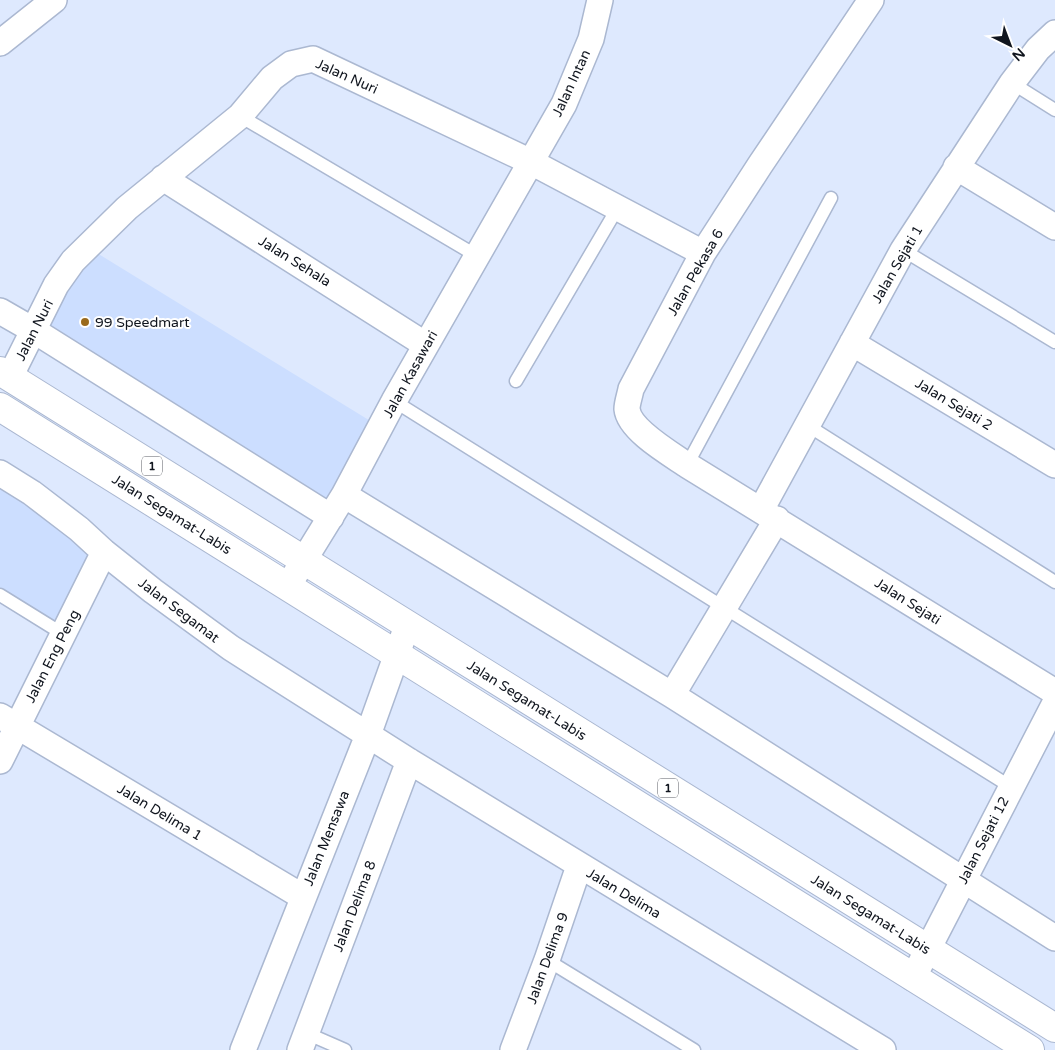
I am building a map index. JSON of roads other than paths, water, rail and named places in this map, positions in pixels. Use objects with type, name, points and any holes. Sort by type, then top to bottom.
[{"type":"highway","name":"Jalan Segamat-Labis","points":[[5,374],[1055,1028]]},
{"type":"highway","name":"Jalan Segamat-Labis","points":[[0,407],[1030,1050]]},
{"type":"street","points":[[0,43],[54,0]]},
{"type":"street","name":"Jalan Intan","points":[[531,162],[564,104],[591,39],[600,0]]},
{"type":"street","name":"Jalan Pekasa 6","points":[[769,515],[687,465],[649,438],[634,424],[627,409],[631,389],[703,254],[760,165],[871,0]]},
{"type":"street","name":"Jalan Sejati 1","points":[[672,695],[724,607],[769,515],[807,425],[903,250],[1012,83],[1038,49],[1055,33]]},
{"type":"street","name":"Jalan Nuri","points":[[5,374],[33,330],[56,285],[73,260],[127,208],[240,116],[272,78],[291,64],[313,59],[531,162],[703,254]]},
{"type":"street","name":"Jalan Kasawari","points":[[288,586],[331,517],[426,345],[531,162]]},
{"type":"street","points":[[956,167],[1055,227]]},
{"type":"street","name":"Jalan Sehala","points":[[163,178],[426,345]]},
{"type":"street","points":[[0,311],[331,517]]},
{"type":"street","name":"Jalan Sejati 2","points":[[852,343],[1055,465]]},
{"type":"street","name":"Jalan Segamat","points":[[0,474],[40,499],[153,591],[231,648],[368,734]]},
{"type":"street","points":[[344,494],[672,695],[1055,938]]},
{"type":"street","name":"Jalan Sejati","points":[[769,515],[1055,692]]},
{"type":"street","name":"Jalan Eng Peng","points":[[0,761],[8,721],[62,634],[104,552]]},
{"type":"street","name":"Jalan Mensawa","points":[[244,1050],[368,734],[408,626]]},
{"type":"street","name":"Jalan Sejati 12","points":[[913,978],[962,879],[1055,703]]},
{"type":"street","name":"Jalan Delima 1","points":[[8,721],[303,897]]},
{"type":"street","name":"Jalan Delima","points":[[368,734],[579,866],[883,1050]]},
{"type":"street","name":"Jalan Delima 8","points":[[303,1041],[409,761]]},
{"type":"street","name":"Jalan Delima 9","points":[[513,1050],[547,960],[579,866]]},
{"type":"lane","points":[[1012,83],[1055,110]]},
{"type":"lane","points":[[240,116],[477,256]]},
{"type":"lane","points":[[687,465],[831,198]]},
{"type":"lane","points":[[516,381],[617,209]]},
{"type":"lane","points":[[903,250],[1055,342]]},
{"type":"lane","points":[[394,402],[1011,787]]},
{"type":"lane","points":[[807,425],[1055,582]]},
{"type":"lane","points":[[0,594],[62,634]]},
{"type":"lane","points":[[547,960],[694,1050]]},
{"type":"lane","points":[[303,1041],[345,1050]]},
{"type":"place","name":"99 Speedmart","points":[[85,322]]}]
